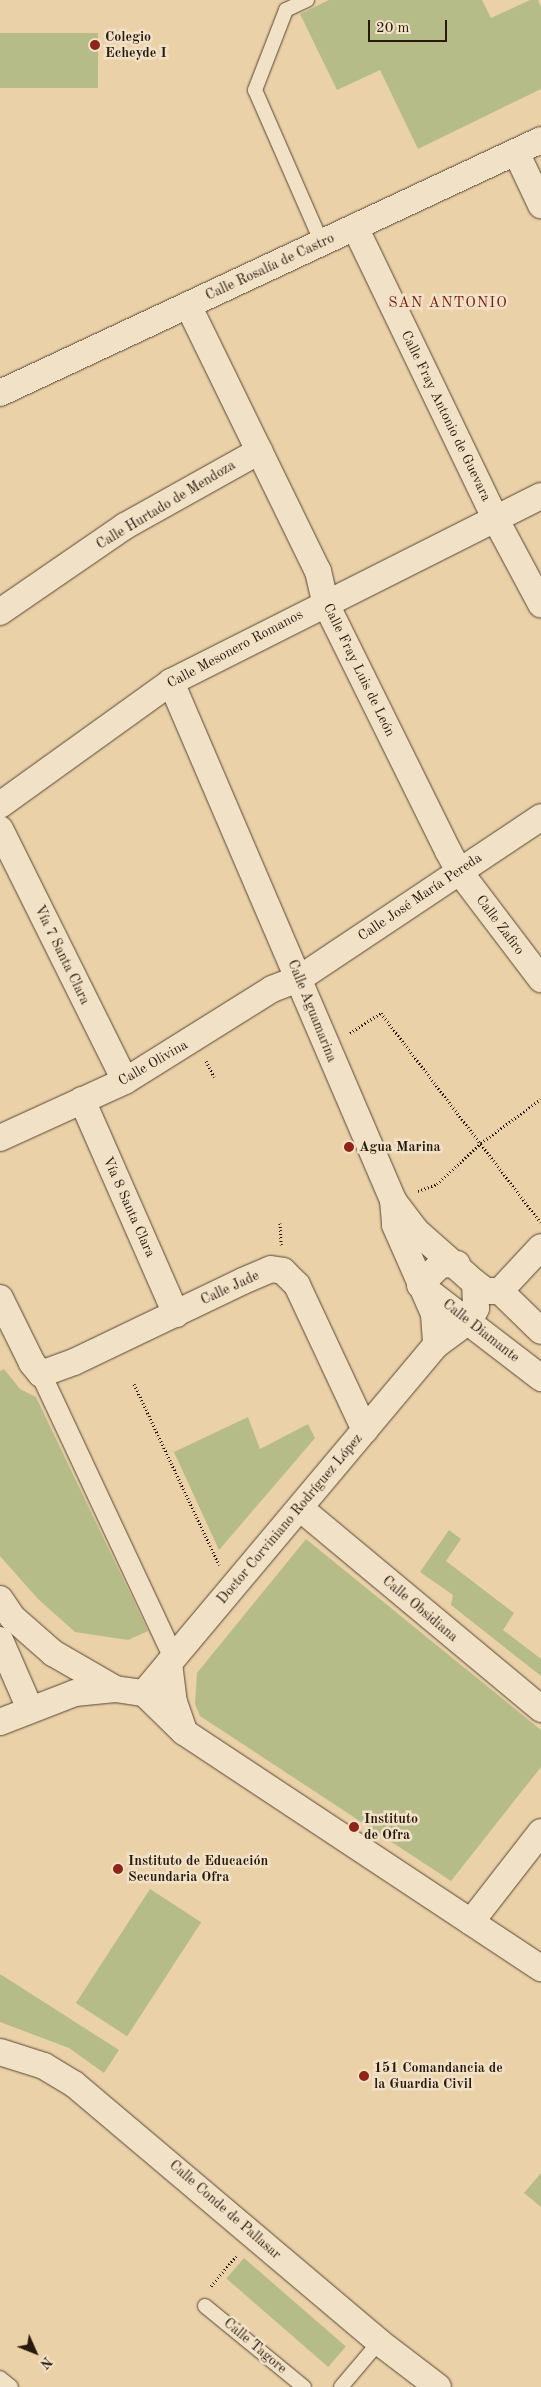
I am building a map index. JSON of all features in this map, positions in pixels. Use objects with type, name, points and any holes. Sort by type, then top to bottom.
[{"type":"street","name":"Calle Rosalía de Castro","points":[[0,393],[541,140]]},
{"type":"street","points":[[516,152],[541,205]]},
{"type":"street","name":"Calle Fray Antonio de Guevara","points":[[355,227],[495,518],[541,604]]},
{"type":"street","name":"Calle Fray Luis de León","points":[[188,305],[318,571],[325,602],[459,871]]},
{"type":"street","name":"Calle Hurtado de Mendoza","points":[[0,612],[124,526],[259,451]]},
{"type":"street","name":"Calle Mesonero Romanos","points":[[0,805],[171,682],[325,602],[541,496]]},
{"type":"street","name":"Calle Aguamarina","points":[[171,682],[300,978],[327,1048],[393,1200],[394,1225],[434,1314],[436,1345]]},
{"type":"street","name":"Calle José María Pereda","points":[[300,978],[541,817]]},
{"type":"street","name":"Vía 7 Santa Clara","points":[[0,829],[125,1081]]},
{"type":"street","name":"Calle Zafiro","points":[[459,871],[541,979]]},
{"type":"street","name":"Calle Olivina","points":[[0,1138],[125,1081],[272,989],[300,978]]},
{"type":"street","name":"Vía 8 Santa Clara","points":[[82,1100],[176,1314]]},
{"type":"street","points":[[393,1200],[415,1230],[457,1264],[486,1291],[500,1292],[541,1331]]},
{"type":"street","points":[[500,1292],[541,1247]]},
{"type":"street","points":[[420,1285],[440,1265],[457,1264]]},
{"type":"street","name":"Calle Jade","points":[[41,1374],[271,1269],[283,1271],[297,1284],[365,1430]]},
{"type":"street","points":[[470,1320],[476,1308],[475,1282]]},
{"type":"street","name":"Calle Diamante","points":[[420,1285],[470,1320],[541,1378]]},
{"type":"street","points":[[0,1298],[32,1363],[41,1374],[172,1660],[177,1712],[184,1732]]},
{"type":"street","name":"Doctor Corviniano Rodríguez López","points":[[144,1693],[436,1345],[470,1320]]},
{"type":"street","name":"Calle Obsidiana","points":[[300,1508],[541,1709]]},
{"type":"street","points":[[0,1599],[12,1617],[53,1654],[115,1689]]},
{"type":"street","points":[[0,1640],[30,1709]]},
{"type":"street","points":[[0,1722],[74,1693],[115,1689],[144,1693],[184,1732],[541,1968]]},
{"type":"street","points":[[471,1922],[541,1832]]},
{"type":"street","name":"Calle Conde de Pallasar","points":[[0,2052],[44,2066],[74,2084],[379,2342],[438,2387]]},
{"type":"lane","points":[[307,0],[286,10],[255,90],[322,243]]},
{"type":"lane","name":"Calle Tagore","points":[[205,2306],[304,2387]]},
{"type":"lane","points":[[341,2387],[379,2342]]},
{"type":"lane","points":[[0,2378],[11,2387]]},
{"type":"path","points":[[327,1048],[381,1013],[541,1223]]},
{"type":"path","points":[[393,1200],[437,1184],[481,1144],[541,1099]]},
{"type":"path","points":[[134,1384],[231,1590]]},
{"type":"path","points":[[205,2306],[205,2294],[254,2235]]},
{"type":"green space","points":[[329,0],[482,0],[491,18],[530,0],[538,0],[541,7],[541,89],[418,149],[380,70],[337,90],[300,14]]},
{"type":"green space","points":[[0,33],[98,33],[98,88],[0,88]]},
{"type":"green space","points":[[4,1369],[20,1389],[36,1397],[148,1631],[128,1640],[75,1632],[38,1599],[0,1556],[0,1371]]},
{"type":"green space","points":[[248,1417],[260,1449],[308,1424],[315,1438],[219,1550],[174,1452]]},
{"type":"green space","points":[[449,1530],[461,1539],[446,1561],[514,1613],[503,1630],[541,1659],[541,1676],[451,1605],[453,1595],[420,1572]]},
{"type":"green space","points":[[306,1539],[541,1730],[541,1767],[451,1881],[200,1716],[195,1704],[197,1673]]},
{"type":"green space","points":[[150,1889],[201,1922],[127,2036],[76,2003]]},
{"type":"green space","points":[[0,1974],[119,2050],[104,2073],[69,2048],[0,2022]]},
{"type":"green space","points":[[541,2173],[541,2207],[524,2193]]},
{"type":"green space","points":[[244,2258],[346,2347],[328,2367],[226,2278]]},
{"type":"place","name":"Colegio Echeyde I","points":[[95,45]]},
{"type":"place","name":"Agua Marina","points":[[349,1147]]},
{"type":"place","name":"Instituto de Ofra","points":[[354,1827]]},
{"type":"place","name":"Instituto de Educación Secundaria Ofra","points":[[118,1869]]},
{"type":"place","name":"151 Comandancia de la Guardia Civil","points":[[364,2076]]},
{"type":"district","name":"SAN ANTONIO","points":[[448,304]]}]
